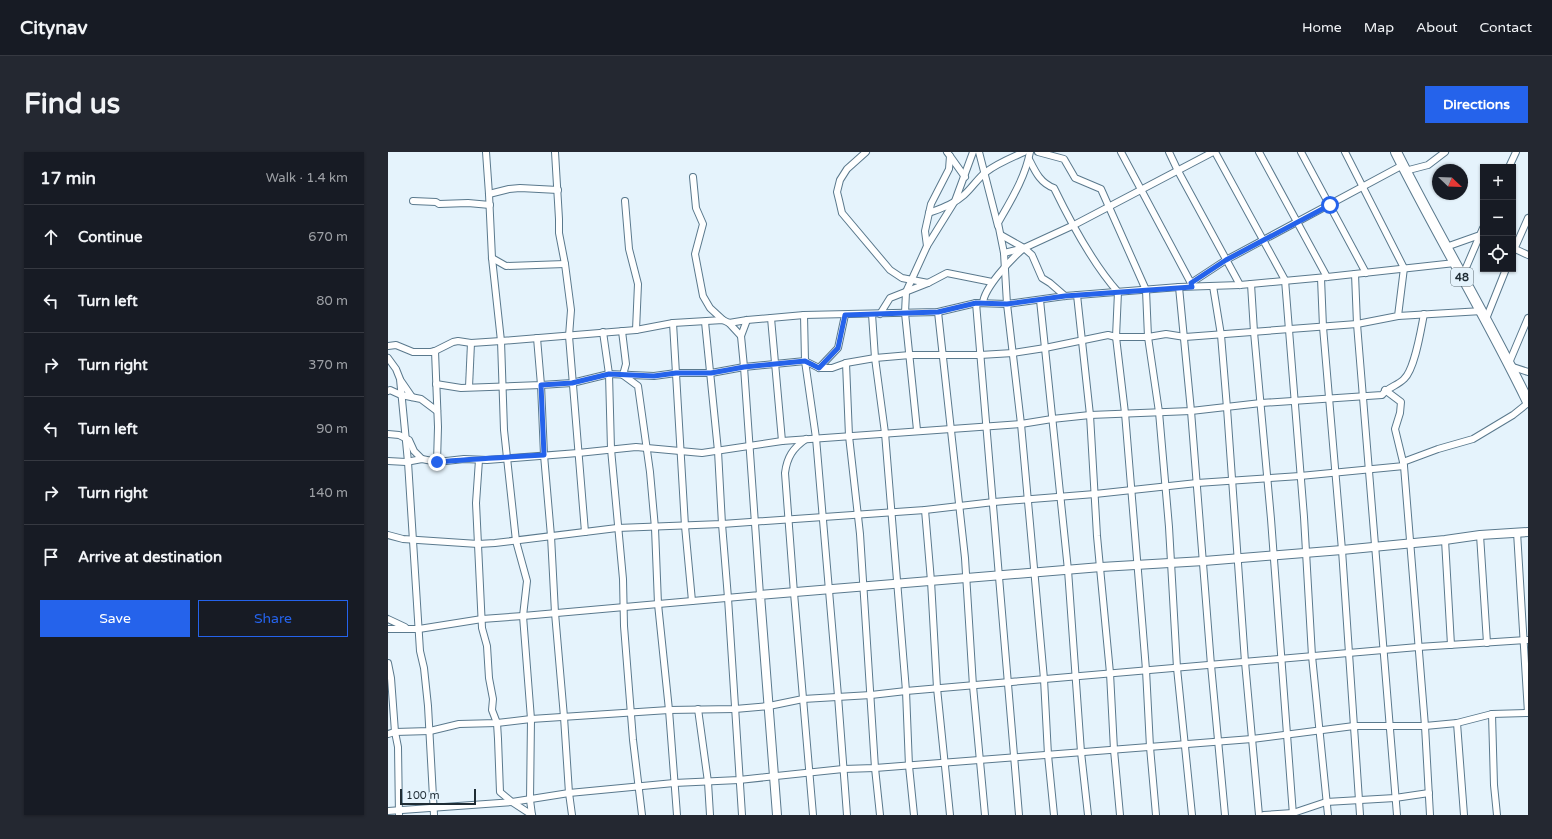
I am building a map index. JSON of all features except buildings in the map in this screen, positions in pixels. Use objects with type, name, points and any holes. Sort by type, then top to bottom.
[{"type":"main road","name":"48","points":[[1396,152],[1510,364],[1528,402]]},
{"type":"street","points":[[486,152],[493,272],[501,341],[502,386],[507,457],[516,541],[527,581],[523,616],[531,719],[530,800],[532,815]]},
{"type":"street","points":[[555,152],[559,233],[565,264],[570,310],[569,336],[572,383],[585,532]]},
{"type":"street","points":[[866,152],[847,169],[840,180],[837,192],[842,213],[890,270],[902,278],[928,283]]},
{"type":"street","points":[[917,430],[905,313],[906,292],[927,246],[955,201],[973,152]]},
{"type":"street","points":[[979,152],[1001,236],[1024,248],[1032,255],[1042,278],[1065,296]]},
{"type":"street","points":[[929,213],[944,208],[964,195],[985,173],[998,164],[1024,152]]},
{"type":"street","points":[[1038,152],[1064,159],[1075,178],[1101,190],[1146,290],[1148,337],[1159,412],[1171,564],[1177,668],[1192,815]]},
{"type":"street","points":[[1121,152],[1192,285]]},
{"type":"street","points":[[1169,152],[1240,285]]},
{"type":"street","points":[[1004,253],[1024,248],[1074,225],[1140,189],[1214,152],[1285,280],[1306,552],[1312,656],[1328,815]]},
{"type":"street","points":[[1259,152],[1297,222],[1324,277],[1323,327],[1342,550],[1360,815]]},
{"type":"street","points":[[1301,152],[1366,273]]},
{"type":"street","points":[[1345,152],[1404,268],[1398,316]]},
{"type":"street","points":[[1192,285],[1226,260],[1363,186],[1404,168],[1428,165],[1445,152]]},
{"type":"street","points":[[1510,164],[1516,152]]},
{"type":"street","points":[[927,246],[925,232],[931,204],[949,169],[949,154]]},
{"type":"street","points":[[949,154],[965,177]]},
{"type":"street","points":[[1029,155],[1035,172],[1047,186],[1054,188],[1095,261],[1108,281],[1118,292],[1116,337],[1125,413],[1156,815]]},
{"type":"street","points":[[1029,155],[1020,184],[998,223],[1004,253],[1007,304],[1021,424],[1044,679],[1048,755],[1054,815]]},
{"type":"street","points":[[693,177],[696,208],[703,224],[695,254],[703,296],[710,308],[723,320],[729,323],[741,336]]},
{"type":"street","points":[[489,194],[520,188],[558,190]]},
{"type":"street","points":[[413,201],[436,202],[439,204],[468,203],[490,205]]},
{"type":"street","points":[[625,201],[629,249],[638,284],[636,330]]},
{"type":"street","points":[[1516,244],[1528,218]]},
{"type":"street","points":[[1446,247],[1480,236]]},
{"type":"street","points":[[1462,276],[1482,236]]},
{"type":"street","points":[[983,303],[988,287],[1014,256],[1024,248]]},
{"type":"street","points":[[1516,251],[1528,255]]},
{"type":"street","points":[[492,258],[506,266]]},
{"type":"street","points":[[729,323],[804,315],[938,312],[976,303],[1007,304],[1065,296],[1192,285],[1240,285],[1455,263]]},
{"type":"street","points":[[493,272],[506,266],[565,264]]},
{"type":"street","points":[[436,384],[455,387],[541,385],[572,383],[609,374],[654,376],[676,373],[711,373],[744,367],[805,361],[819,368],[832,368],[846,363],[875,358],[910,355],[980,355],[1012,353],[1108,335],[1116,337],[1148,337],[1166,334],[1185,338],[1357,324],[1398,316],[1424,314],[1484,315],[1505,272]]},
{"type":"street","points":[[880,314],[890,298],[947,274],[992,282]]},
{"type":"street","points":[[1355,274],[1357,324],[1397,815]]},
{"type":"street","points":[[1251,284],[1274,555],[1293,814]]},
{"type":"street","points":[[1213,286],[1221,335],[1245,662],[1259,815]]},
{"type":"street","points":[[1179,287],[1185,338],[1204,561],[1211,665],[1225,815]]},
{"type":"street","points":[[1078,295],[1090,415],[1120,815]]},
{"type":"street","points":[[1040,300],[1068,570],[1081,752],[1088,815]]},
{"type":"street","points":[[976,303],[994,502],[998,576],[1019,815]]},
{"type":"street","points":[[938,312],[944,355],[965,558],[965,578],[973,686],[985,815]]},
{"type":"street","points":[[872,314],[875,358],[885,433],[896,584],[906,691],[909,766],[914,815]]},
{"type":"street","points":[[388,461],[408,462],[422,460],[437,462],[464,459],[479,460],[636,447],[702,453],[749,445],[816,438],[917,430],[987,427],[1090,415],[1191,411],[1261,403],[1382,395],[1386,390],[1400,384],[1406,378],[1421,333],[1424,314]]},
{"type":"street","points":[[804,315],[805,361],[816,438],[847,815]]},
{"type":"street","points":[[819,368],[838,348],[845,315]]},
{"type":"street","points":[[771,318],[782,441]]},
{"type":"street","points":[[1528,318],[1510,364],[1528,372]]},
{"type":"street","points":[[388,346],[400,345],[413,352],[435,351],[458,341],[472,343],[569,336],[636,330],[673,323],[723,320]]},
{"type":"street","points":[[747,320],[741,336],[777,815]]},
{"type":"street","points":[[705,322],[718,450],[742,815]]},
{"type":"street","points":[[673,323],[685,526],[692,601]]},
{"type":"street","points":[[622,331],[626,364],[623,374]]},
{"type":"street","points":[[603,332],[609,374],[611,449],[617,528],[623,579],[623,606],[632,713],[642,815]]},
{"type":"street","points":[[537,338],[568,793],[572,815]]},
{"type":"street","points":[[469,387],[472,343]]},
{"type":"street","points":[[435,351],[437,462]]},
{"type":"street","points":[[388,358],[412,398]]},
{"type":"street","points":[[846,363],[850,436],[864,586],[875,768],[880,815]]},
{"type":"street","points":[[623,374],[638,386],[647,448],[654,528],[658,604],[669,710],[677,815]]},
{"type":"street","points":[[400,379],[408,462],[420,651],[424,668],[430,731],[434,812]]},
{"type":"street","points":[[388,391],[390,390],[401,395],[421,400],[437,411]]},
{"type":"street","points":[[1386,390],[1401,402],[1400,413],[1395,429],[1404,464],[1409,543],[1425,726],[1430,815]]},
{"type":"street","points":[[388,535],[403,539],[478,544],[516,541],[617,528],[654,528],[925,510],[1197,483],[1335,473],[1404,464],[1438,449],[1473,439],[1499,424],[1528,402]]},
{"type":"street","points":[[388,434],[399,435],[409,440],[414,451],[422,460]]},
{"type":"street","points":[[806,439],[791,452],[786,463],[785,473],[813,815]]},
{"type":"street","points":[[479,460],[476,503],[482,619],[487,646],[489,678],[493,699],[492,710],[496,723],[500,792],[532,815]]},
{"type":"street","points":[[925,510],[938,688],[950,815]]},
{"type":"street","points":[[388,810],[399,812],[434,812],[530,800],[568,793],[674,783],[739,780],[843,769],[909,766],[980,759],[1252,739],[1354,726],[1425,726],[1457,724],[1492,714],[1528,713],[1526,640],[1517,532]]},
{"type":"street","points":[[388,629],[419,629],[482,619],[623,606],[829,591],[864,586],[1068,570],[1171,564],[1376,547],[1480,535],[1528,532]]},
{"type":"street","points":[[1480,535],[1487,643]]},
{"type":"street","points":[[1445,540],[1451,645]]},
{"type":"street","points":[[388,619],[406,628]]},
{"type":"street","points":[[388,734],[395,732],[430,731],[459,724],[496,723],[531,719],[669,710],[769,706],[803,699],[838,696],[871,696],[906,691],[1110,673],[1418,647],[1526,640]]},
{"type":"street","points":[[388,663],[391,678],[395,732],[398,747],[399,812]]},
{"type":"street","points":[[698,709],[708,782],[710,815]]},
{"type":"street","points":[[1492,714],[1494,785],[1497,815]]},
{"type":"street","points":[[1457,724],[1464,815]]},
{"type":"street","points":[[1264,815],[1293,814],[1326,802],[1395,798],[1429,793]]},
{"type":"route","points":[[437,462],[464,459],[488,460],[507,457],[544,455],[541,385],[572,383],[609,374],[654,376],[676,373],[711,373],[744,367],[805,361],[819,368],[838,348],[845,315],[938,312],[976,303],[1007,304],[1065,296],[1192,287],[1191,283],[1226,260],[1330,205]]}]
